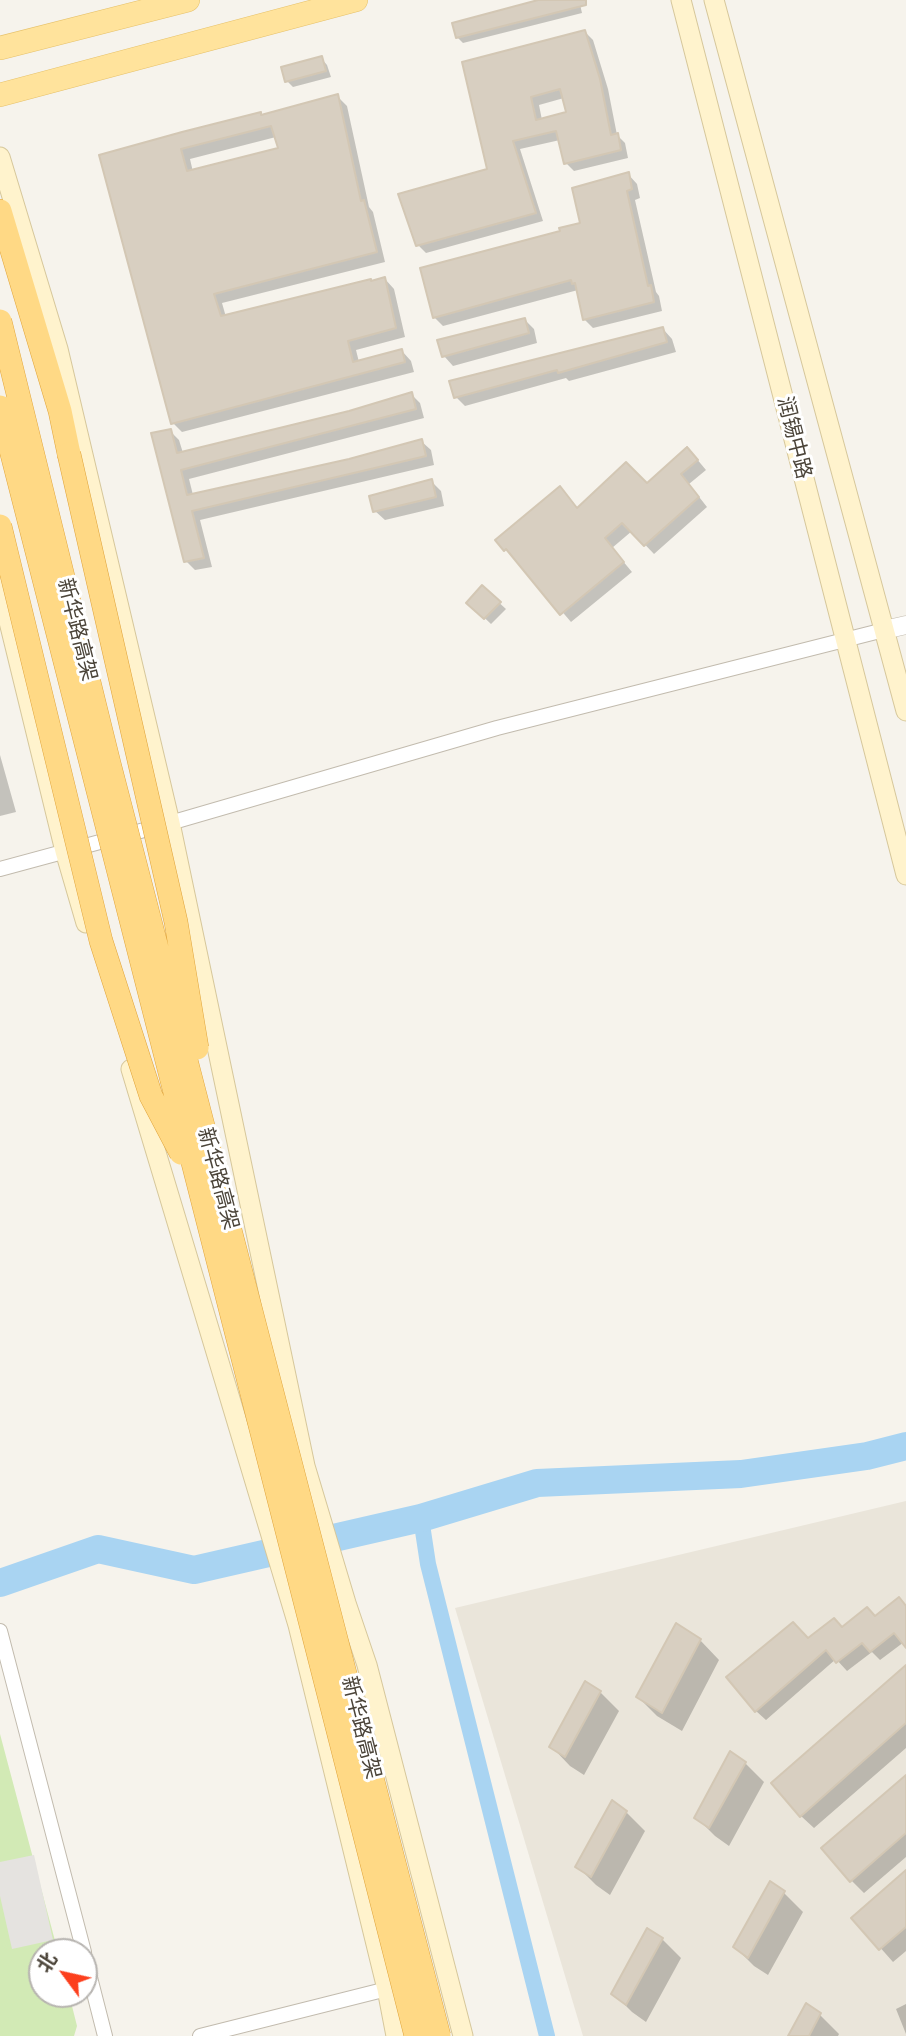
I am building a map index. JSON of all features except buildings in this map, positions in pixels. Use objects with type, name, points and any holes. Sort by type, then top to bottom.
[{"type":"highway","points":[[0,211],[60,411],[176,922],[210,1190]]},
{"type":"highway","name":"新华路高架","points":[[0,321],[416,2036]]},
{"type":"highway","name":"新华路高架","points":[[0,407],[439,2036]]},
{"type":"highway","points":[[0,526],[101,941],[151,1096],[210,1190]]},
{"type":"main road","points":[[0,48],[188,0]]},
{"type":"main road","points":[[0,95],[356,0]]},
{"type":"main road","name":"润锡中路","points":[[681,0],[906,875]]},
{"type":"main road","name":"润锡中路","points":[[714,0],[906,711]]},
{"type":"main road","points":[[0,157],[58,349],[170,823],[305,1466],[367,1665],[463,2036]]},
{"type":"main road","points":[[1,591],[65,851],[298,1625],[387,1989],[396,2036]]},
{"type":"street","points":[[0,869],[170,823],[497,728],[906,625]]},
{"type":"street","points":[[0,1631],[80,1938]]},
{"type":"street","points":[[200,2036],[387,1989]]},
{"type":"street","points":[[98,2008],[105,2036]]},
{"type":"shaded area","points":[[906,1501],[906,2036],[583,2036],[455,1608]]},
{"type":"shaded area","points":[[34,1855],[53,1938],[28,1938],[28,1945],[12,1949],[0,1896],[0,1862]]},
{"type":"green space","points":[[0,1734],[54,1938],[28,1938],[28,2008],[72,2008],[77,2026],[74,2036],[0,2036]]},
{"type":"waterway","points":[[0,1583],[98,1549],[194,1570],[421,1518],[537,1483],[741,1474],[867,1456],[906,1446]]},
{"type":"waterway","points":[[421,1518],[428,1564],[547,2036]]}]
